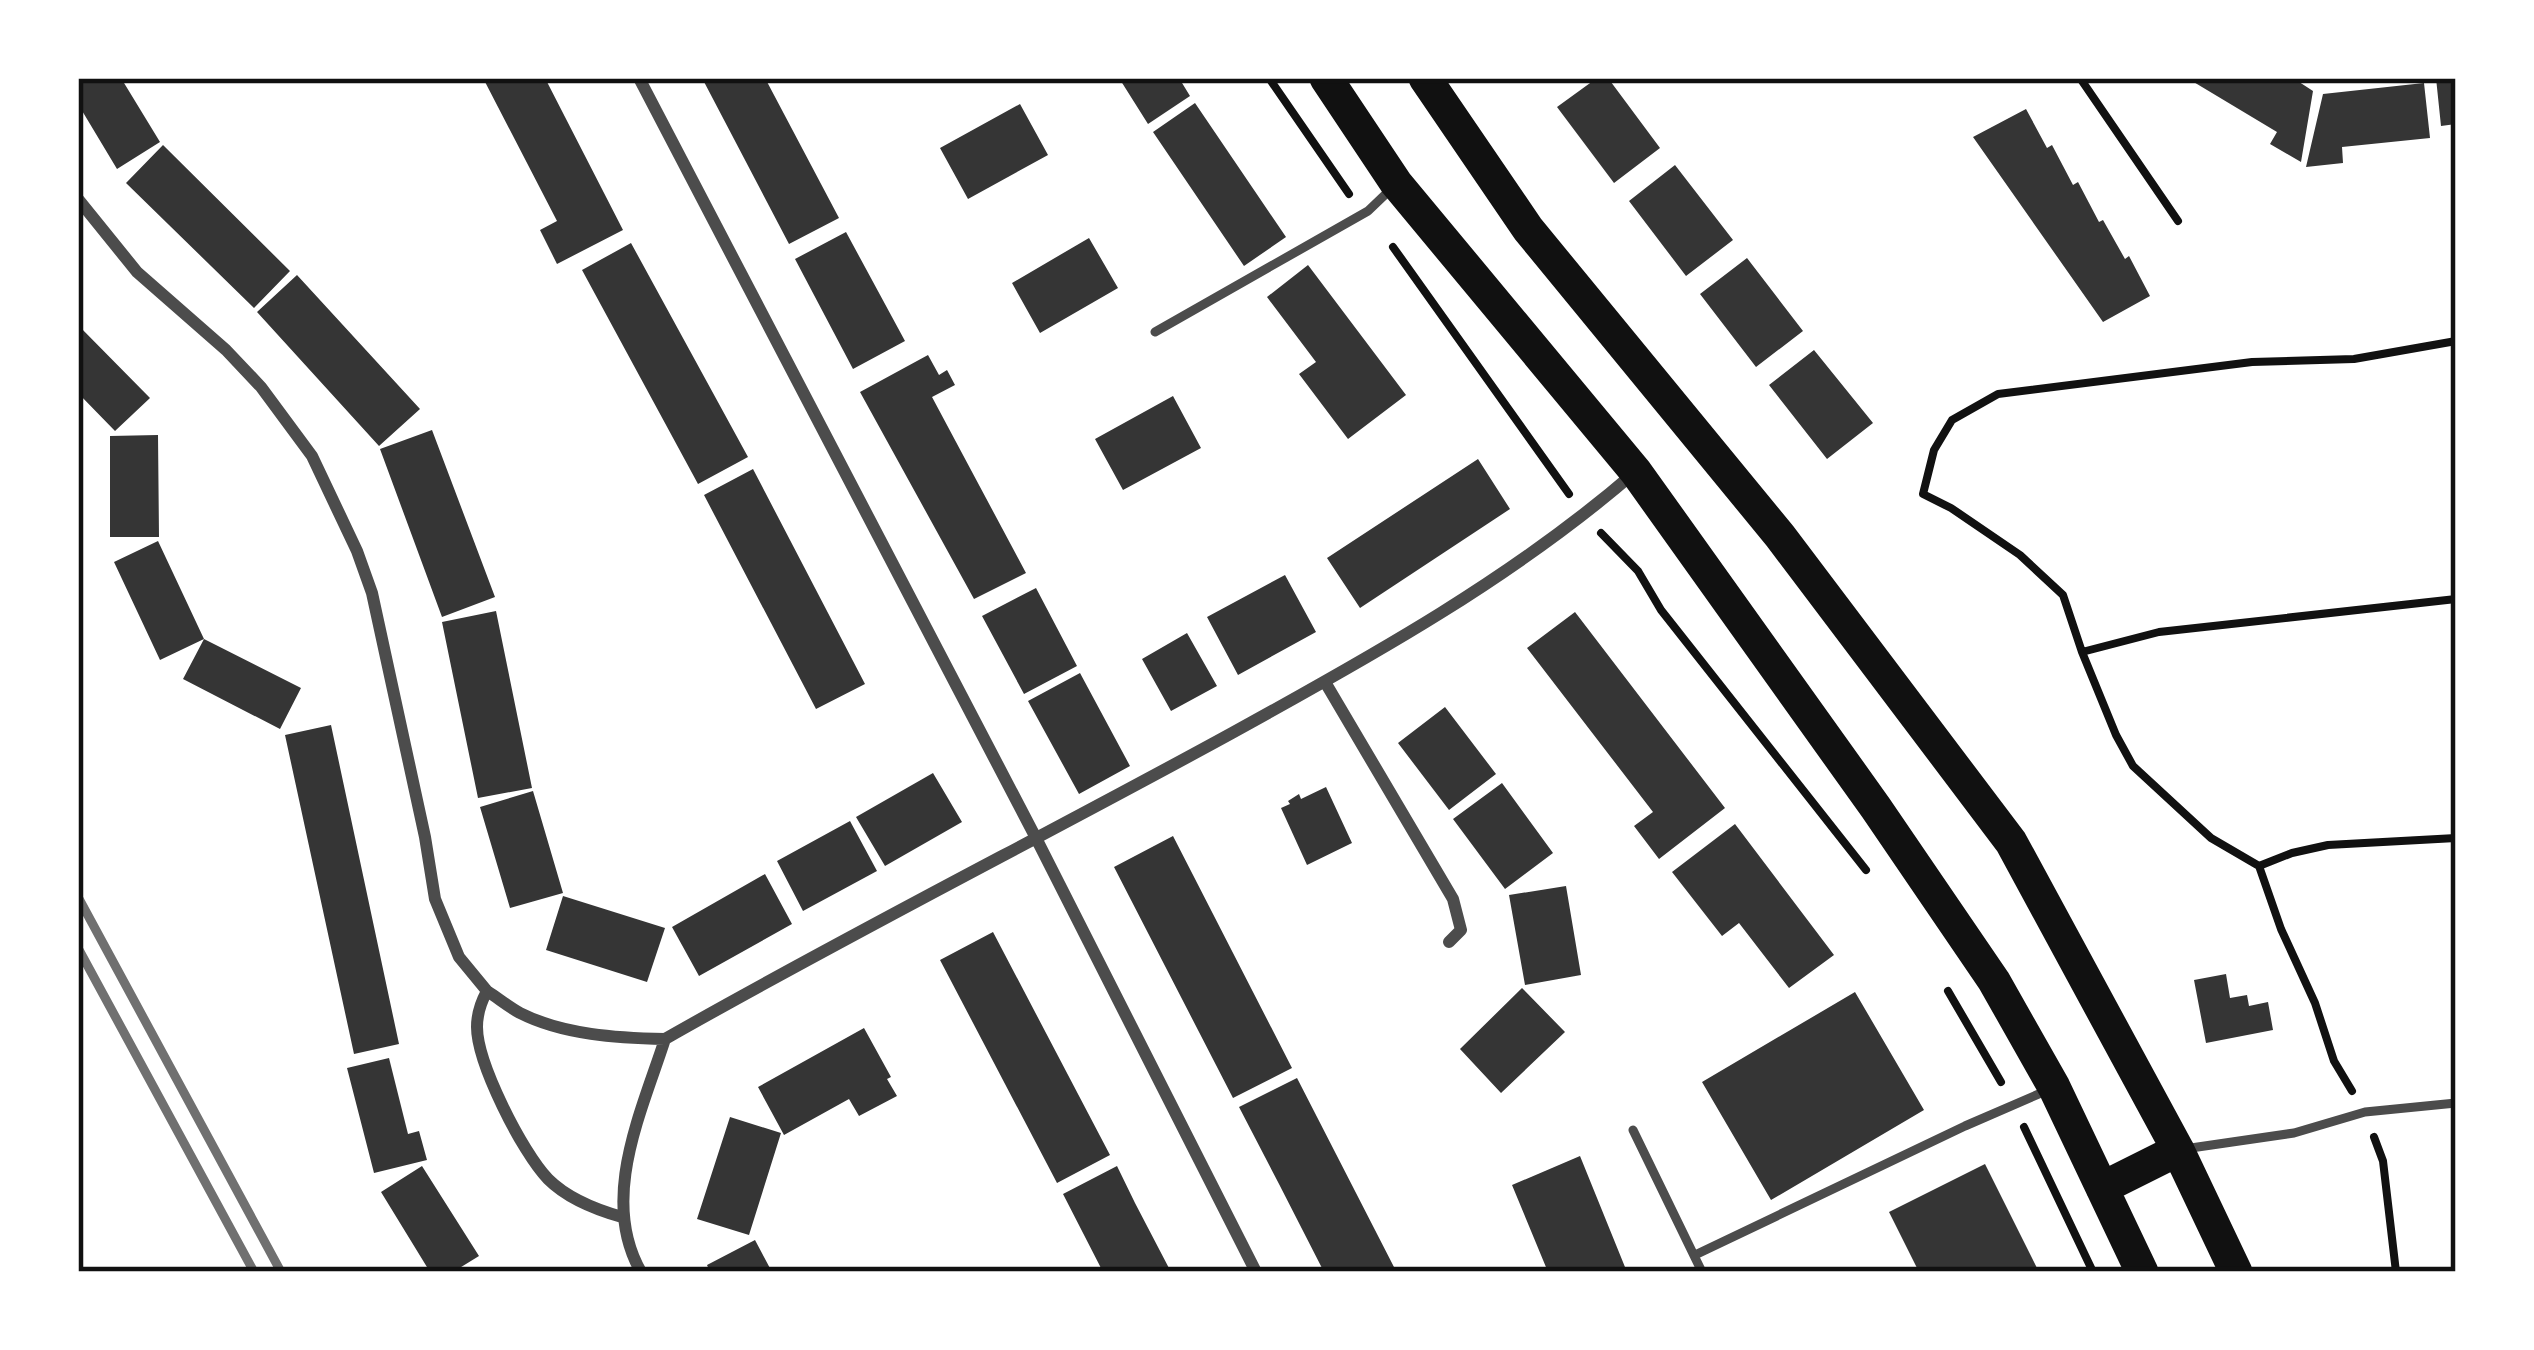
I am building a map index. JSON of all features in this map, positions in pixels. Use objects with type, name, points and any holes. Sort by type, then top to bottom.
[{"type":"highway","points":[[1326,78],[1396,183],[1636,472],[1903,846],[1994,981],[2054,1087],[2142,1272]]},
{"type":"highway","points":[[1425,78],[1528,229],[1780,536],[2011,842],[2178,1150],[2236,1272]]},
{"type":"highway","points":[[2102,1188],[2178,1150]]},
{"type":"street","points":[[639,78],[1037,840],[1256,1272]]},
{"type":"street","points":[[78,200],[137,272],[261,387],[312,456],[372,592],[435,899],[459,957],[487,991],[520,1013],[554,1026],[594,1033],[665,1039],[1037,840],[1325,682],[1511,568],[1636,472]]},
{"type":"street","points":[[1325,682],[1453,899],[1461,930],[1449,942]]},
{"type":"street","points":[[487,991],[476,1030],[527,1155],[551,1183],[601,1211],[622,1217]]},
{"type":"street","points":[[641,1272],[622,1217],[622,1192],[665,1039]]},
{"type":"lane","points":[[1155,332],[1368,211],[1396,183]]},
{"type":"lane","points":[[1695,1256],[2054,1087]]},
{"type":"lane","points":[[2178,1150],[2294,1132],[2365,1112],[2456,1103]]},
{"type":"lane","points":[[1633,1130],[1702,1272]]},
{"type":"path","points":[[1269,78],[1585,515],[1638,571],[1661,610],[1869,873]]},
{"type":"path","points":[[2080,78],[2178,221]]},
{"type":"path","points":[[2396,1272],[2383,1161],[2365,1112],[2334,1061],[2259,866],[2211,838],[2133,766],[2081,652],[2063,595],[2020,555],[1923,494],[1934,450],[1952,421],[1997,394],[2252,362],[2354,358],[2456,341]]},
{"type":"path","points":[[2081,652],[2159,632],[2456,599]]},
{"type":"path","points":[[2259,866],[2328,845],[2456,838]]},
{"type":"path","points":[[1938,973],[2013,1105],[2093,1272]]},
{"type":"building","points":[[78,78],[121,78],[160,142],[117,169],[78,104]]},
{"type":"building","points":[[483,78],[545,78],[623,230],[557,264],[540,230],[557,221]]},
{"type":"building","points":[[702,78],[765,78],[839,218],[789,244]]},
{"type":"building","points":[[1119,78],[1179,78],[1190,96],[1148,124]]},
{"type":"building","points":[[1597,78],[1608,78],[1660,148],[1614,183],[1557,107]]},
{"type":"building","points":[[2187,78],[2293,78],[2313,91],[2301,162],[2270,144],[2277,132]]},
{"type":"building","points":[[2436,78],[2456,78],[2456,124],[2441,126]]},
{"type":"building","points":[[2424,83],[2430,138],[2342,147],[2343,163],[2306,167],[2323,94]]},
{"type":"building","points":[[1195,103],[1286,237],[1244,266],[1153,132]]},
{"type":"building","points":[[1020,104],[1048,155],[968,199],[940,148]]},
{"type":"building","points":[[2026,109],[2047,148],[2052,145],[2073,185],[2078,182],[2099,222],[2103,220],[2125,259],[2129,256],[2150,296],[2103,322],[1973,137]]},
{"type":"building","points":[[163,145],[290,271],[254,308],[126,183]]},
{"type":"building","points":[[1675,165],[1733,240],[1686,276],[1629,201]]},
{"type":"building","points":[[846,232],[905,341],[853,369],[795,259]]},
{"type":"building","points":[[1089,238],[1118,288],[1040,333],[1012,283]]},
{"type":"building","points":[[631,243],[748,457],[698,484],[582,270]]},
{"type":"building","points":[[1747,258],[1803,331],[1756,367],[1700,294]]},
{"type":"building","points":[[1308,265],[1406,395],[1348,439],[1299,374],[1316,362],[1267,297]]},
{"type":"building","points":[[297,275],[420,409],[379,446],[257,312]]},
{"type":"building","points":[[78,325],[150,398],[115,431],[78,393]]},
{"type":"building","points":[[1814,350],[1873,423],[1827,459],[1769,385]]},
{"type":"building","points":[[928,355],[939,375],[947,370],[955,385],[932,397],[1026,573],[974,599],[860,392]]},
{"type":"building","points":[[1173,396],[1201,448],[1123,490],[1095,439]]},
{"type":"building","points":[[432,430],[495,597],[442,617],[380,449]]},
{"type":"building","points":[[158,435],[159,537],[110,537],[110,436]]},
{"type":"building","points":[[1478,459],[1510,509],[1360,608],[1327,558]]},
{"type":"building","points":[[753,469],[865,684],[816,709],[704,495]]},
{"type":"building","points":[[158,541],[204,639],[160,660],[114,562]]},
{"type":"building","points":[[1285,575],[1316,632],[1238,675],[1207,617]]},
{"type":"building","points":[[1036,588],[1077,666],[1024,694],[982,616]]},
{"type":"building","points":[[496,611],[532,788],[478,798],[442,622]]},
{"type":"building","points":[[1575,612],[1725,808],[1659,859],[1634,826],[1653,812],[1527,648]]},
{"type":"building","points":[[1187,633],[1217,686],[1171,711],[1142,659]]},
{"type":"building","points":[[204,639],[301,688],[280,729],[183,679]]},
{"type":"building","points":[[1080,673],[1130,766],[1079,794],[1028,701]]},
{"type":"building","points":[[1445,707],[1496,774],[1449,810],[1398,743]]},
{"type":"building","points":[[331,725],[399,1044],[354,1054],[285,735]]},
{"type":"building","points":[[933,773],[962,822],[885,866],[856,817]]},
{"type":"building","points":[[1502,783],[1553,853],[1505,889],[1453,819]]},
{"type":"building","points":[[1326,787],[1352,843],[1307,865],[1281,808],[1299,794],[1301,799]]},
{"type":"building","points":[[533,791],[563,893],[510,908],[480,807]]},
{"type":"building","points":[[850,821],[877,871],[803,911],[777,861]]},
{"type":"building","points":[[1735,824],[1834,955],[1789,988],[1739,923],[1722,936],[1672,872]]},
{"type":"building","points":[[1173,836],[1292,1068],[1233,1098],[1114,867]]},
{"type":"building","points":[[765,874],[792,924],[699,976],[672,927]]},
{"type":"building","points":[[1566,886],[1581,975],[1525,985],[1509,895]]},
{"type":"building","points":[[563,896],[665,928],[647,982],[546,950]]},
{"type":"building","points":[[993,932],[1110,1155],[1057,1183],[940,960]]},
{"type":"building","points":[[2226,974],[2230,998],[2247,995],[2249,1006],[2268,1002],[2273,1030],[2206,1043],[2194,980]]},
{"type":"building","points":[[1522,988],[1565,1032],[1501,1093],[1460,1049]]},
{"type":"building","points":[[1855,992],[1924,1110],[1771,1200],[1702,1082]]},
{"type":"building","points":[[864,1028],[897,1096],[859,1116],[849,1099],[784,1135],[758,1087]]},
{"type":"building","points":[[389,1058],[408,1134],[419,1131],[427,1160],[374,1173],[347,1068]]},
{"type":"building","points":[[1297,1078],[1397,1272],[1324,1272],[1239,1107]]},
{"type":"building","points":[[730,1117],[781,1133],[749,1235],[697,1219]]},
{"type":"building","points":[[1580,1156],[1627,1272],[1548,1272],[1512,1185]]},
{"type":"building","points":[[1985,1164],[2039,1272],[1919,1272],[1889,1212]]},
{"type":"building","points":[[422,1166],[479,1256],[453,1272],[430,1272],[381,1192]]},
{"type":"building","points":[[1117,1166],[1171,1272],[1103,1272],[1063,1194]]},
{"type":"building","points":[[755,1240],[772,1272],[710,1272],[707,1265]]},
{"type":"railway","points":[[78,897],[281,1272]]},
{"type":"railway","points":[[78,948],[254,1272]]}]
